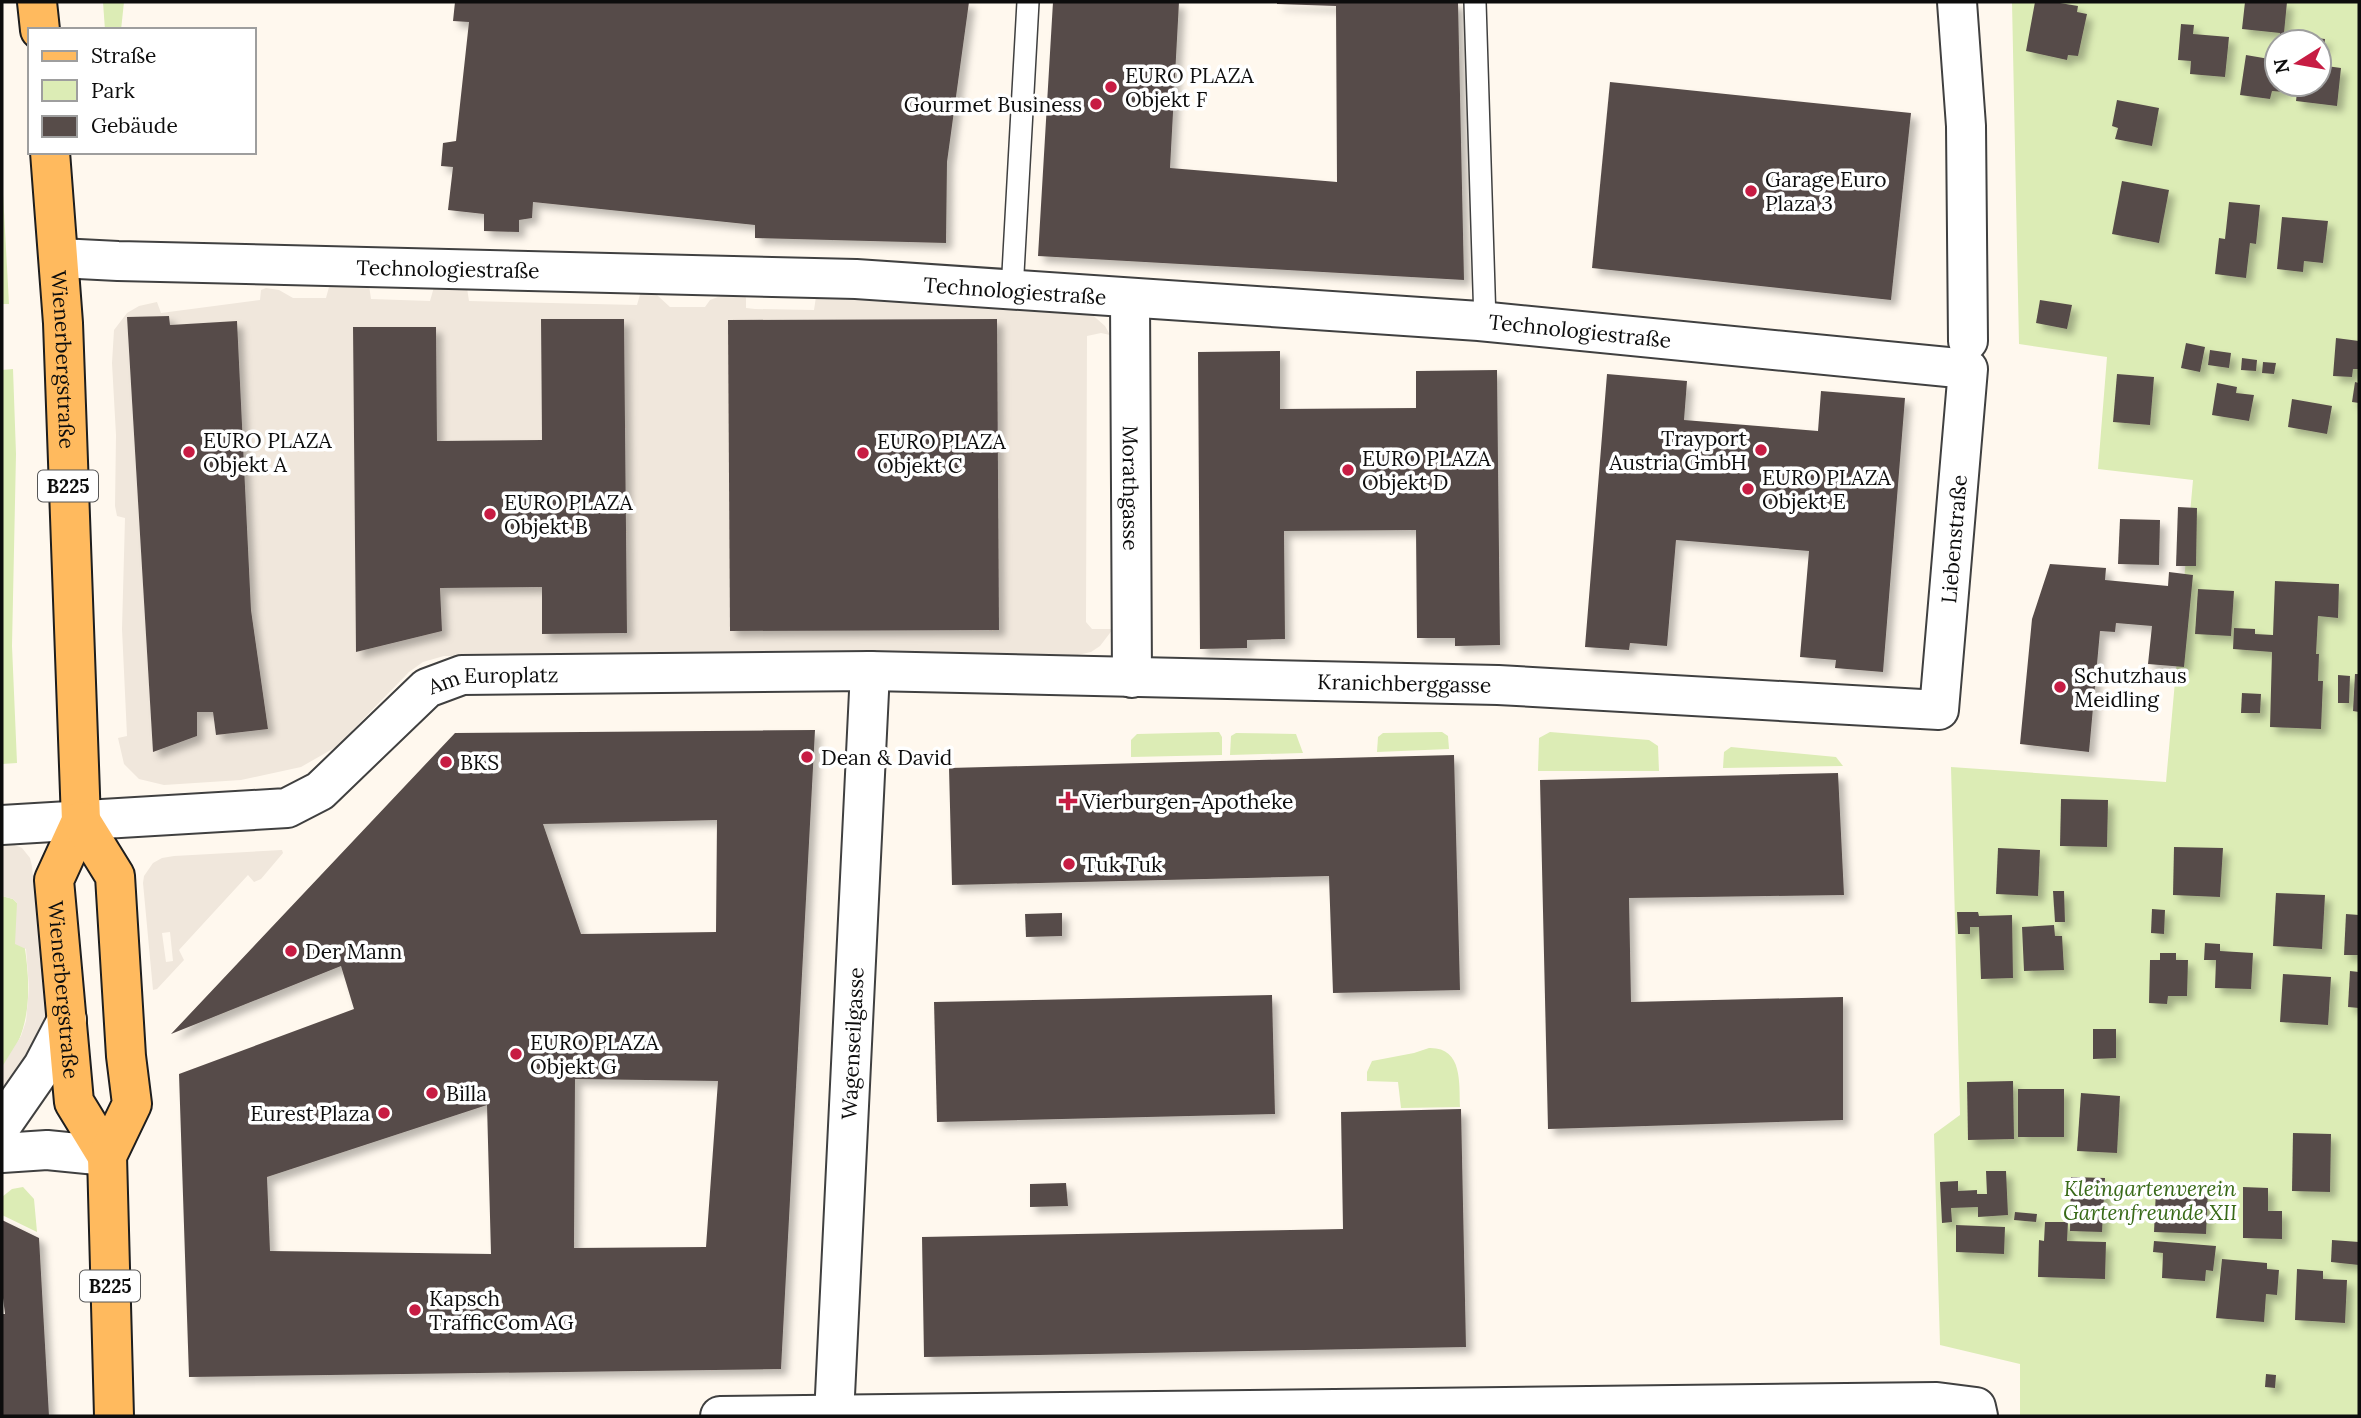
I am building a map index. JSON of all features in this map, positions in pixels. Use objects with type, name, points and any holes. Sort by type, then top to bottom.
[{"type":"main road","points":[[37,2],[40,28]]},
{"type":"main road","name":"Wienerbergstraße","points":[[50,154],[59,258],[81,821],[54,880],[74,1102],[107,1156]]},
{"type":"main road","name":"Wienerbergstraße","points":[[81,821],[115,876],[126,1056],[132,1104],[107,1156],[114,1416]]},
{"type":"street","name":"Liebenstraße","points":[[1939,710],[1968,355],[1966,126],[1957,2]]},
{"type":"street","name":"Technologiestraße","points":[[59,258],[856,279],[1968,355]]},
{"type":"street","name":"Morathgasse","points":[[1130,299],[1132,678]]},
{"type":"street","name":"Am Europlatz","points":[[2,825],[287,808],[320,790],[427,688],[462,675],[870,671]]},
{"type":"street","name":"Kranichberggasse","points":[[870,671],[1498,685],[1939,710]]},
{"type":"street","name":"Wagenseilgasse","points":[[834,1416],[870,671]]},
{"type":"street","points":[[2,1125],[43,1066],[67,1020]]},
{"type":"street","points":[[2,1153],[47,1150],[107,1156]]},
{"type":"street","points":[[719,1416],[1937,1402],[1976,1406],[1978,1416]]},
{"type":"lane","points":[[1012,291],[1028,2]]},
{"type":"lane","points":[[1475,2],[1485,322]]},
{"type":"green space","points":[[103,2],[124,2],[121,28],[105,28]]},
{"type":"green space","name":"Kleingartenverein Gartenfreunde XII","points":[[2012,2],[2359,2],[2359,1416],[2020,1416],[2020,1364],[1940,1345],[1934,1134],[1960,1115],[1951,767],[2166,782],[2193,480],[2098,469],[2107,357],[2019,344]]},
{"type":"green space","points":[[2,175],[9,304],[2,304]]},
{"type":"green space","points":[[13,369],[16,454],[12,646],[17,763],[2,764],[2,370]]},
{"type":"green space","points":[[1219,732],[1222,737],[1222,755],[1131,757],[1131,740],[1137,734]]},
{"type":"green space","points":[[1442,732],[1448,736],[1449,749],[1377,752],[1378,737],[1383,733]]},
{"type":"green space","points":[[1550,732],[1649,740],[1658,746],[1659,771],[1538,771],[1539,738]]},
{"type":"green space","points":[[1236,733],[1296,734],[1303,753],[1230,755],[1231,736]]},
{"type":"green space","points":[[1731,747],[1836,757],[1843,766],[1723,768],[1724,752]]},
{"type":"green space","points":[[2,896],[17,903],[28,988],[23,1030],[15,1049],[2,1067]]},
{"type":"green space","points":[[1429,1048],[1448,1053],[1453,1060],[1459,1078],[1460,1107],[1401,1108],[1398,1082],[1367,1081],[1367,1072],[1372,1061]]},
{"type":"green space","points":[[23,1187],[34,1199],[37,1232],[2,1215],[2,1197],[12,1189]]},
{"type":"shaded area","points":[[369,285],[371,299],[430,301],[434,287],[467,288],[469,301],[637,305],[641,291],[657,295],[670,307],[705,307],[710,300],[723,295],[744,295],[746,308],[755,309],[814,310],[816,297],[1076,307],[1088,311],[1105,326],[1110,335],[1101,333],[1087,336],[1086,622],[1092,629],[1113,629],[1100,646],[1091,652],[1073,656],[444,656],[423,662],[409,672],[336,747],[301,767],[241,780],[164,785],[139,779],[124,764],[118,738],[127,736],[122,629],[125,518],[117,516],[115,506],[116,435],[112,363],[114,330],[127,313],[139,306],[157,302],[161,313],[260,300],[261,290],[266,288],[279,290],[293,298],[326,298],[329,287]],"holes":[[[169,316],[170,325],[237,322],[251,610],[268,729],[216,735],[213,712],[197,712],[197,736],[153,751],[127,318]],[[624,319],[627,633],[543,634],[542,587],[440,588],[441,631],[356,652],[353,327],[436,327],[437,441],[542,440],[541,320]]]},
{"type":"shaded area","points":[[2,840],[22,848],[30,858],[46,1010],[40,1043],[2,1100],[2,1067],[21,1036],[26,1021],[29,988],[26,949],[15,944],[17,903],[2,896]]},
{"type":"shaded area","points":[[282,850],[283,853],[261,879],[254,882],[248,875],[179,950],[184,960],[153,990],[144,876],[153,863],[174,856]],"holes":[[[170,932],[173,961],[166,962],[162,933]]]},
{"type":"building","points":[[455,2],[969,2],[947,162],[946,243],[755,238],[755,225],[533,202],[532,218],[519,220],[519,232],[484,231],[484,214],[448,210],[453,167],[441,166],[443,143],[456,141],[469,22],[453,21]]},
{"type":"building","name":"EURO PLAZA Objekt F","points":[[1053,2],[1179,2],[1170,168],[1337,182],[1336,6],[1277,2],[1458,2],[1464,280],[1038,256]]},
{"type":"building","points":[[2035,2],[2078,6],[2077,12],[2087,14],[2078,56],[2068,55],[2067,60],[2026,51]]},
{"type":"building","points":[[2245,2],[2287,2],[2284,28],[2263,28],[2263,31],[2242,29]]},
{"type":"building","points":[[2181,24],[2194,25],[2193,34],[2229,37],[2225,77],[2190,74],[2191,61],[2178,60]]},
{"type":"building","points":[[2246,55],[2263,58],[2263,98],[2270,99],[2240,95]]},
{"type":"building","points":[[2333,67],[2341,68],[2337,106],[2296,101],[2296,98],[2333,98]]},
{"type":"building","name":"Garage Euro Plaza 3","points":[[1610,82],[1911,113],[1891,300],[1592,268]]},
{"type":"building","points":[[2117,100],[2159,108],[2152,146],[2115,139],[2118,128],[2112,126]]},
{"type":"building","points":[[2122,181],[2169,190],[2159,243],[2112,234]]},
{"type":"building","points":[[2229,202],[2260,205],[2256,244],[2250,243],[2246,278],[2215,274],[2219,238],[2225,239]]},
{"type":"building","points":[[2282,217],[2328,221],[2323,263],[2304,261],[2303,272],[2277,269]]},
{"type":"building","points":[[2040,300],[2072,305],[2067,329],[2036,323]]},
{"type":"building","name":"EURO PLAZA Objekt A","points":[[169,316],[170,325],[237,321],[251,610],[268,729],[216,735],[213,712],[197,712],[197,736],[153,752],[127,317]]},
{"type":"building","name":"EURO PLAZA Objekt B","points":[[541,319],[624,319],[627,633],[542,634],[542,587],[440,588],[442,631],[356,652],[353,327],[436,327],[437,441],[542,440]]},
{"type":"building","name":"EURO PLAZA Objekt C","points":[[997,319],[999,630],[730,631],[728,320]]},
{"type":"building","points":[[2336,338],[2359,341],[2359,369],[2353,369],[2352,377],[2333,376]]},
{"type":"building","points":[[2186,343],[2205,347],[2200,372],[2181,368]]},
{"type":"building","points":[[2210,350],[2231,353],[2229,368],[2208,365]]},
{"type":"building","name":"EURO PLAZA Objekt D","points":[[1280,351],[1280,409],[1416,408],[1416,371],[1497,370],[1500,645],[1455,646],[1455,638],[1417,638],[1416,530],[1284,531],[1285,639],[1247,640],[1247,648],[1200,649],[1198,352]]},
{"type":"building","points":[[2242,358],[2257,360],[2256,371],[2241,370]]},
{"type":"building","points":[[2263,362],[2276,363],[2274,374],[2262,373]]},
{"type":"building","name":"EURO PLAZA Objekt E","points":[[1607,374],[1687,381],[1684,420],[1818,431],[1821,391],[1905,398],[1883,672],[1835,668],[1836,660],[1800,657],[1809,551],[1676,540],[1667,646],[1630,643],[1629,650],[1585,647]]},
{"type":"building","points":[[2117,374],[2154,377],[2150,425],[2113,422]]},
{"type":"building","points":[[2355,382],[2359,383],[2359,403],[2352,402]]},
{"type":"building","points":[[2217,383],[2237,387],[2236,393],[2254,395],[2249,421],[2212,415]]},
{"type":"building","points":[[2292,399],[2332,406],[2327,434],[2288,427]]},
{"type":"building","points":[[2178,507],[2197,508],[2196,566],[2176,566]]},
{"type":"building","points":[[2120,519],[2160,520],[2159,565],[2118,564]]},
{"type":"building","name":"Schutzhaus Meidling","points":[[2050,564],[2106,568],[2105,580],[2168,586],[2169,572],[2193,575],[2184,667],[2148,664],[2152,626],[2116,623],[2115,632],[2100,631],[2089,752],[2020,744],[2032,619]]},
{"type":"building","points":[[2275,581],[2339,584],[2338,618],[2318,616],[2318,681],[2323,681],[2321,729],[2270,727],[2272,652],[2233,649],[2234,628],[2255,629],[2255,634],[2273,635]]},
{"type":"building","points":[[2198,589],[2234,591],[2231,636],[2195,634]]},
{"type":"building","points":[[2355,674],[2359,674],[2359,712],[2353,711]]},
{"type":"building","points":[[2338,675],[2350,676],[2349,703],[2338,703]]},
{"type":"building","points":[[2242,693],[2261,694],[2260,713],[2241,713]]},
{"type":"building","name":"EURO PLAZA Objekt G","points":[[815,730],[781,1369],[189,1377],[179,1074],[354,1009],[341,966],[171,1034],[455,733]],"holes":[[[717,820],[716,932],[581,934],[543,824]],[[575,1079],[718,1081],[706,1247],[574,1248]],[[487,1105],[491,1254],[270,1251],[267,1177]]]},
{"type":"building","points":[[1454,755],[1460,990],[1333,993],[1329,876],[952,885],[949,768]]},
{"type":"building","points":[[1838,773],[1844,895],[1629,898],[1631,1002],[1843,997],[1843,1120],[1548,1129],[1540,780]]},
{"type":"building","points":[[2061,799],[2108,800],[2107,847],[2060,846]]},
{"type":"building","points":[[2174,847],[2223,848],[2220,897],[2173,895]]},
{"type":"building","points":[[1998,848],[2040,850],[2038,896],[1996,894]]},
{"type":"building","points":[[2053,891],[2064,891],[2065,922],[2055,922]]},
{"type":"building","points":[[2276,893],[2325,895],[2322,949],[2273,946]]},
{"type":"building","points":[[2152,909],[2165,910],[2164,934],[2151,933]]},
{"type":"building","points":[[1957,912],[1978,912],[1979,916],[2012,915],[2013,978],[1981,979],[1979,927],[1970,927],[1970,934],[1958,934]]},
{"type":"building","points":[[1062,913],[1062,936],[1026,937],[1025,914]]},
{"type":"building","points":[[2346,914],[2359,915],[2359,955],[2344,955]]},
{"type":"building","points":[[2054,925],[2055,936],[2062,936],[2064,970],[2024,971],[2022,927]]},
{"type":"building","points":[[2205,943],[2220,944],[2220,951],[2253,953],[2251,989],[2215,988],[2216,960],[2204,960]]},
{"type":"building","points":[[2160,953],[2176,953],[2176,960],[2188,960],[2187,996],[2168,996],[2167,1004],[2149,1003],[2150,960],[2160,960]]},
{"type":"building","points":[[2350,971],[2359,972],[2359,1008],[2348,1007]]},
{"type":"building","points":[[2283,974],[2331,977],[2328,1025],[2280,1022]]},
{"type":"building","points":[[1272,995],[1275,1114],[937,1122],[934,1002]]},
{"type":"building","points":[[2093,1029],[2116,1029],[2116,1058],[2093,1059]]},
{"type":"building","points":[[2013,1081],[2014,1139],[1968,1140],[1967,1082]]},
{"type":"building","points":[[2018,1089],[2064,1089],[2064,1137],[2018,1137]]},
{"type":"building","points":[[2081,1093],[2120,1096],[2117,1153],[2077,1151]]},
{"type":"building","points":[[1461,1109],[1466,1347],[924,1357],[922,1237],[1343,1229],[1341,1112]]},
{"type":"building","points":[[2293,1133],[2331,1134],[2330,1192],[2292,1191]]},
{"type":"building","points":[[1986,1171],[2006,1171],[2008,1215],[1978,1217],[1978,1207],[1951,1208],[1952,1222],[1942,1223],[1940,1182],[1958,1181],[1958,1191],[1977,1190],[1977,1194],[1987,1194]]},
{"type":"building","points":[[2071,1177],[2105,1178],[2102,1232],[2070,1231]]},
{"type":"building","points":[[1066,1183],[1068,1206],[1030,1207],[1030,1184]]},
{"type":"building","points":[[2243,1187],[2268,1188],[2268,1211],[2282,1211],[2282,1239],[2243,1238]]},
{"type":"building","points":[[2156,1190],[2208,1192],[2206,1234],[2154,1232]]},
{"type":"building","points":[[2015,1212],[2037,1214],[2036,1222],[2014,1220]]},
{"type":"building","points":[[2,1220],[39,1238],[49,1416],[2,1416],[2,1314],[5,1314],[2,1290]]},
{"type":"building","points":[[2045,1222],[2068,1222],[2067,1241],[2106,1242],[2105,1279],[2038,1277],[2039,1240],[2044,1241]]},
{"type":"building","points":[[1956,1225],[2005,1227],[2004,1254],[1956,1252]]},
{"type":"building","points":[[2332,1240],[2359,1242],[2359,1265],[2331,1262]]},
{"type":"building","points":[[2154,1241],[2216,1246],[2213,1271],[2206,1270],[2205,1281],[2162,1278],[2163,1253],[2153,1252]]},
{"type":"building","points":[[2222,1259],[2267,1263],[2267,1269],[2279,1270],[2277,1295],[2266,1294],[2264,1322],[2216,1318]]},
{"type":"building","points":[[2297,1269],[2323,1271],[2323,1279],[2347,1280],[2345,1323],[2295,1320]]},
{"type":"building","points":[[2266,1374],[2276,1375],[2275,1388],[2265,1387]]},
{"type":"place","name":"EURO PLAZA Objekt F","points":[[1111,87]]},
{"type":"place","name":"Gourmet Business","points":[[1096,104]]},
{"type":"place","name":"Garage Euro Plaza 3","points":[[1751,191]]},
{"type":"place","name":"Trayport Austria GmbH","points":[[1761,450]]},
{"type":"place","name":"EURO PLAZA Objekt A","points":[[189,452]]},
{"type":"place","name":"EURO PLAZA Objekt C","points":[[863,453]]},
{"type":"place","name":"EURO PLAZA Objekt D","points":[[1348,470]]},
{"type":"place","name":"EURO PLAZA Objekt E","points":[[1748,489]]},
{"type":"place","name":"EURO PLAZA Objekt B","points":[[490,514]]},
{"type":"place","name":"Schutzhaus Meidling","points":[[2060,687]]},
{"type":"place","name":"Dean & David","points":[[807,757]]},
{"type":"place","name":"BKS","points":[[446,762]]},
{"type":"place","name":"Vierburgen-Apotheke","points":[[1068,801]]},
{"type":"place","name":"Tuk Tuk","points":[[1069,864]]},
{"type":"place","name":"Der Mann","points":[[291,951]]},
{"type":"place","name":"EURO PLAZA Objekt G","points":[[516,1054]]},
{"type":"place","name":"Billa","points":[[432,1093]]},
{"type":"place","name":"Eurest Plaza","points":[[384,1113]]},
{"type":"place","name":"Kapsch TrafficCom AG","points":[[415,1310]]}]
